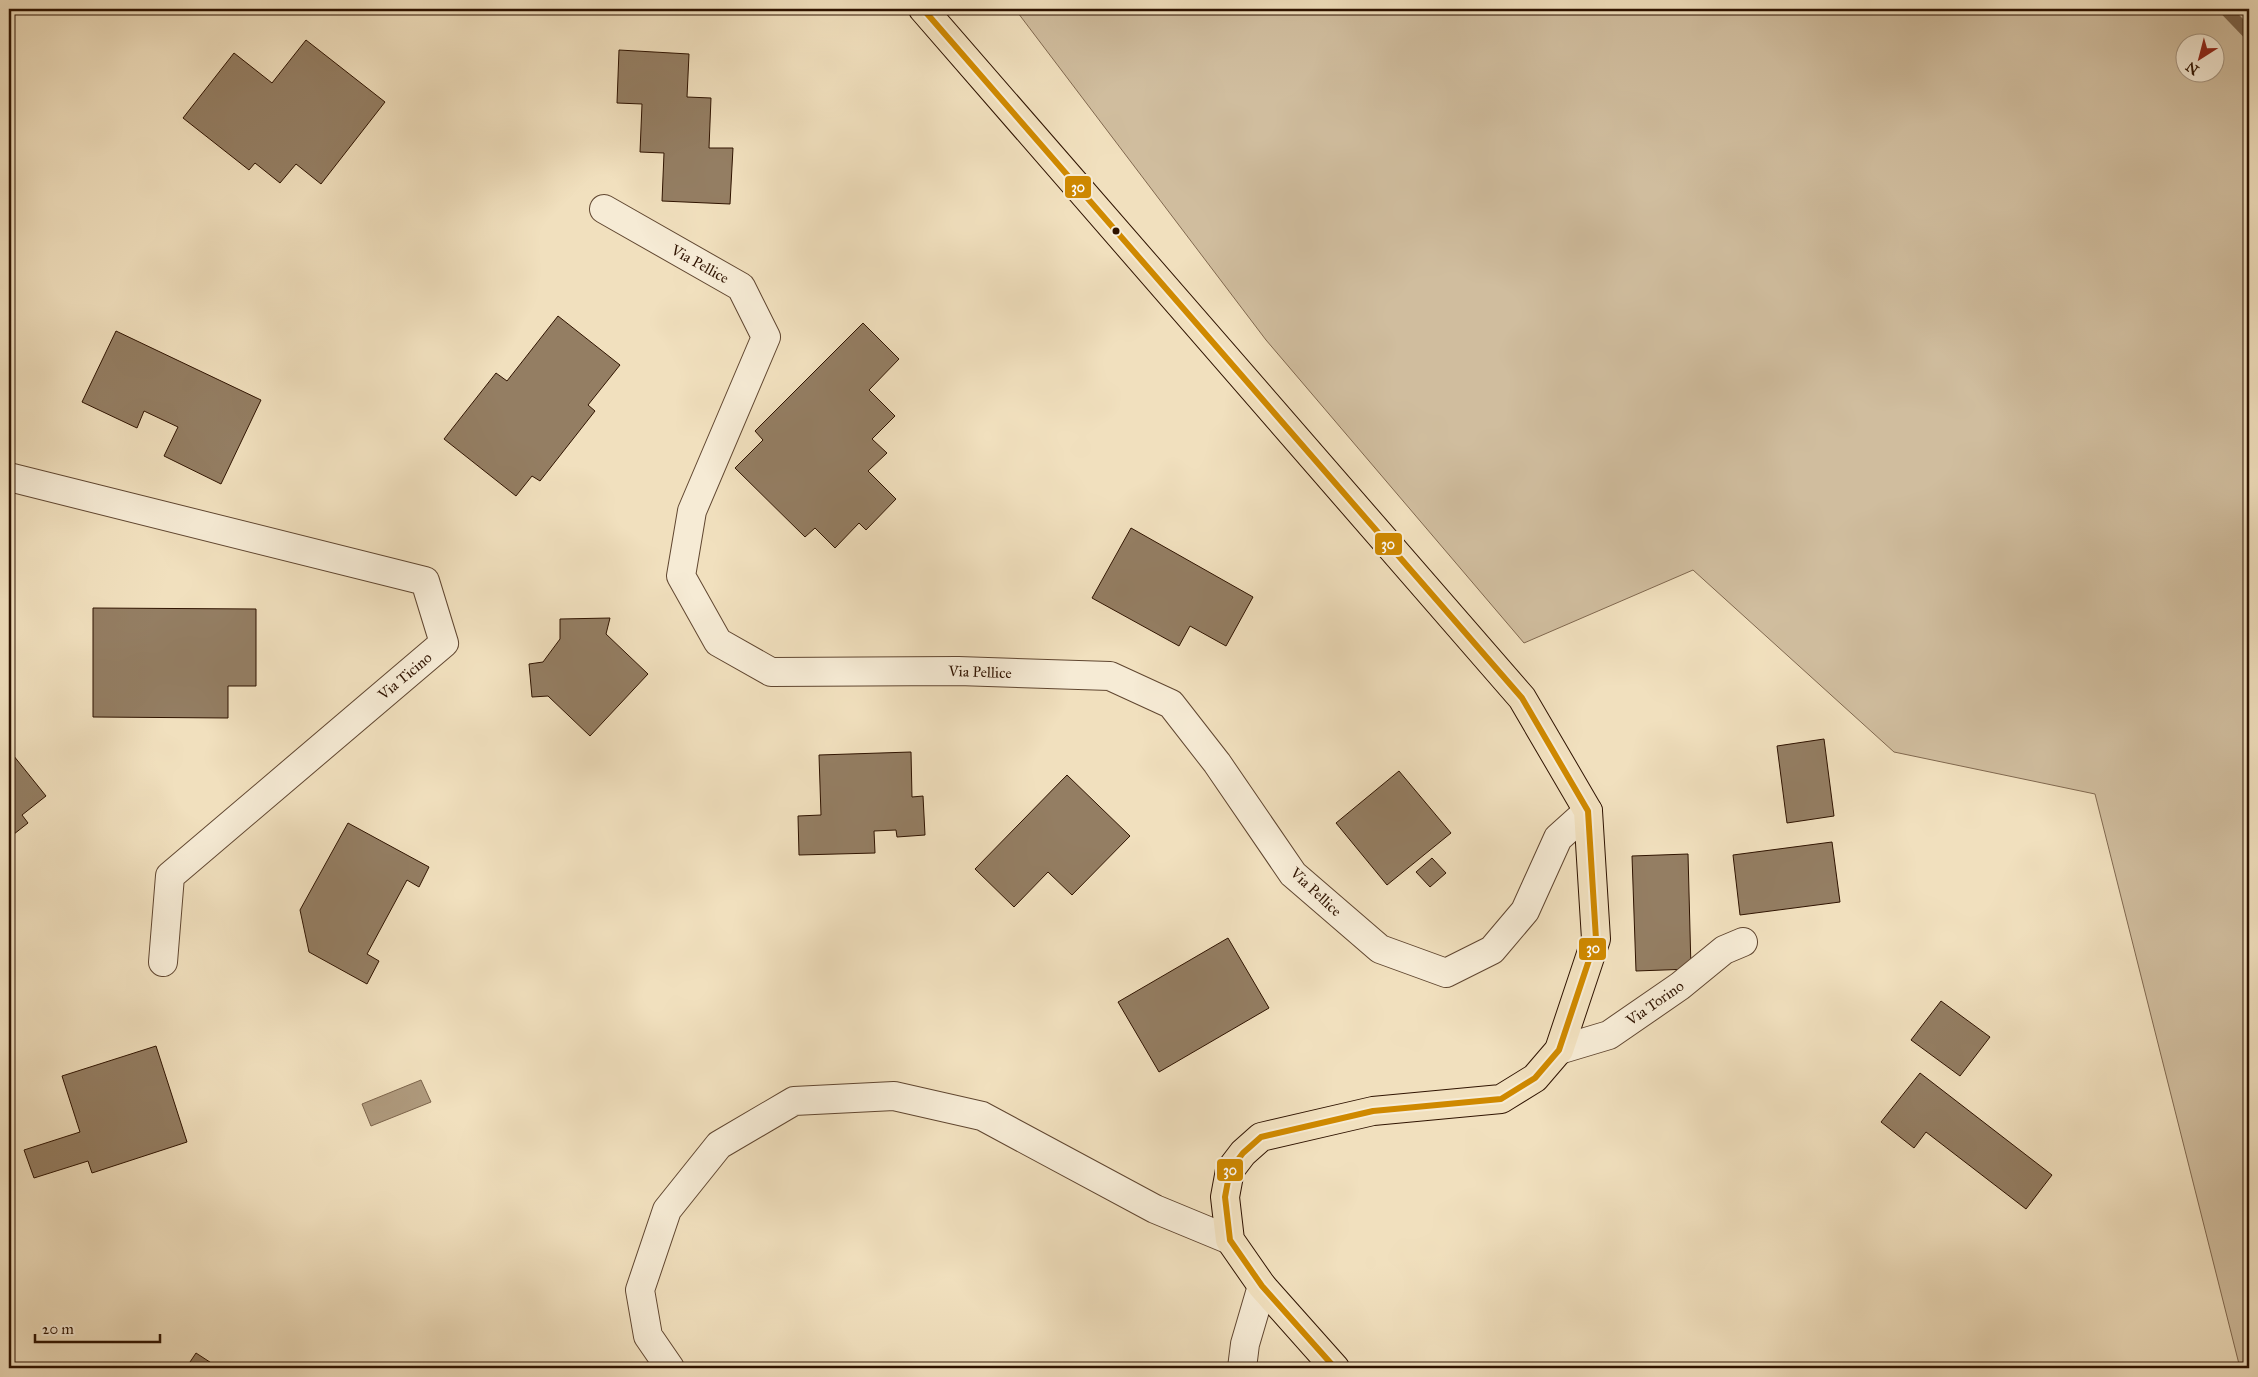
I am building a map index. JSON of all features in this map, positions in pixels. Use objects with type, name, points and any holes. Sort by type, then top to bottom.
[{"type":"main road","points":[[923,9],[1522,698],[1588,811],[1596,939],[1560,1050],[1535,1078],[1501,1099],[1373,1111],[1261,1137],[1243,1153],[1230,1170],[1225,1197],[1230,1240],[1262,1286],[1335,1368]]},
{"type":"street","name":"Via Pellice","points":[[604,210],[741,287],[766,337],[692,511],[681,576],[718,642],[771,672],[958,670],[1110,676],[1163,700],[1171,704],[1217,763],[1293,874],[1380,950],[1446,973],[1492,950],[1525,911],[1558,838],[1588,811]]},
{"type":"street","name":"Via Ticino","points":[[9,477],[425,581],[444,643],[170,876],[163,962]]},
{"type":"street","name":"Via Torino","points":[[1560,1050],[1609,1035],[1680,986],[1724,950],[1743,942]]},
{"type":"street","points":[[670,1368],[648,1336],[640,1290],[667,1210],[719,1144],[794,1101],[894,1096],[982,1116],[1155,1209],[1230,1240]]},
{"type":"street","points":[[1242,1368],[1245,1344],[1262,1286]]},
{"type":"shaded area","points":[[1015,9],[2249,9],[2249,1368],[2240,1368],[2095,794],[1894,752],[1693,570],[1524,643],[1266,340]]},
{"type":"shaded area","points":[[421,1080],[431,1102],[371,1126],[362,1104]]},
{"type":"building","points":[[306,40],[385,102],[321,184],[296,164],[280,183],[255,163],[249,170],[183,118],[234,53],[272,83]]},
{"type":"building","points":[[619,50],[689,54],[687,97],[711,98],[709,148],[733,148],[730,204],[662,201],[664,153],[640,152],[642,104],[617,103]]},
{"type":"building","points":[[558,316],[620,365],[588,405],[595,411],[540,481],[532,476],[516,496],[444,439],[496,373],[507,381]]},
{"type":"building","points":[[863,323],[899,359],[869,390],[895,416],[872,439],[887,453],[868,471],[896,499],[866,530],[859,523],[835,548],[815,528],[805,537],[735,468],[763,440],[755,431]]},
{"type":"building","points":[[116,331],[261,400],[221,484],[164,456],[178,427],[144,411],[137,428],[82,402]]},
{"type":"building","points":[[1131,528],[1253,597],[1226,646],[1190,626],[1179,646],[1092,598]]},
{"type":"building","points":[[93,608],[256,609],[256,686],[228,686],[228,718],[93,717]]},
{"type":"building","points":[[610,618],[606,634],[648,674],[590,736],[548,696],[532,697],[529,664],[543,662],[560,639],[560,619]]},
{"type":"building","points":[[1824,739],[1834,816],[1787,823],[1777,746]]},
{"type":"building","points":[[9,750],[46,796],[22,815],[28,823],[9,838]]},
{"type":"building","points":[[911,752],[912,797],[923,796],[925,835],[897,837],[896,830],[874,831],[875,853],[799,855],[798,816],[821,815],[819,755]]},
{"type":"building","points":[[1399,771],[1451,833],[1387,885],[1336,823]]},
{"type":"building","points":[[1067,775],[1130,836],[1072,895],[1048,872],[1014,907],[975,869]]},
{"type":"building","points":[[348,823],[429,867],[419,887],[407,880],[367,954],[379,961],[367,984],[309,952],[300,910]]},
{"type":"building","points":[[1832,842],[1840,902],[1740,915],[1733,855]]},
{"type":"building","points":[[1688,854],[1691,969],[1636,971],[1632,856]]},
{"type":"building","points":[[1432,858],[1446,873],[1430,887],[1416,872]]},
{"type":"building","points":[[1228,938],[1269,1008],[1159,1072],[1118,1002]]},
{"type":"building","points":[[1941,1001],[1990,1037],[1960,1076],[1911,1040]]},
{"type":"building","points":[[156,1046],[187,1142],[92,1173],[88,1161],[34,1178],[24,1150],[80,1132],[62,1076]]},
{"type":"building","points":[[1920,1073],[2052,1175],[2026,1209],[1926,1132],[1914,1148],[1881,1122]]},
{"type":"building","points":[[196,1353],[219,1368],[186,1368]]},
{"type":"waterway","points":[[2225,9],[2249,34]]},
{"type":"transit line","name":"30","points":[[923,9],[1522,698],[1588,811],[1596,939],[1559,1050],[1535,1078],[1501,1099],[1373,1111],[1261,1137],[1243,1153],[1230,1170],[1225,1197],[1230,1240],[1262,1286],[1335,1368]]}]
